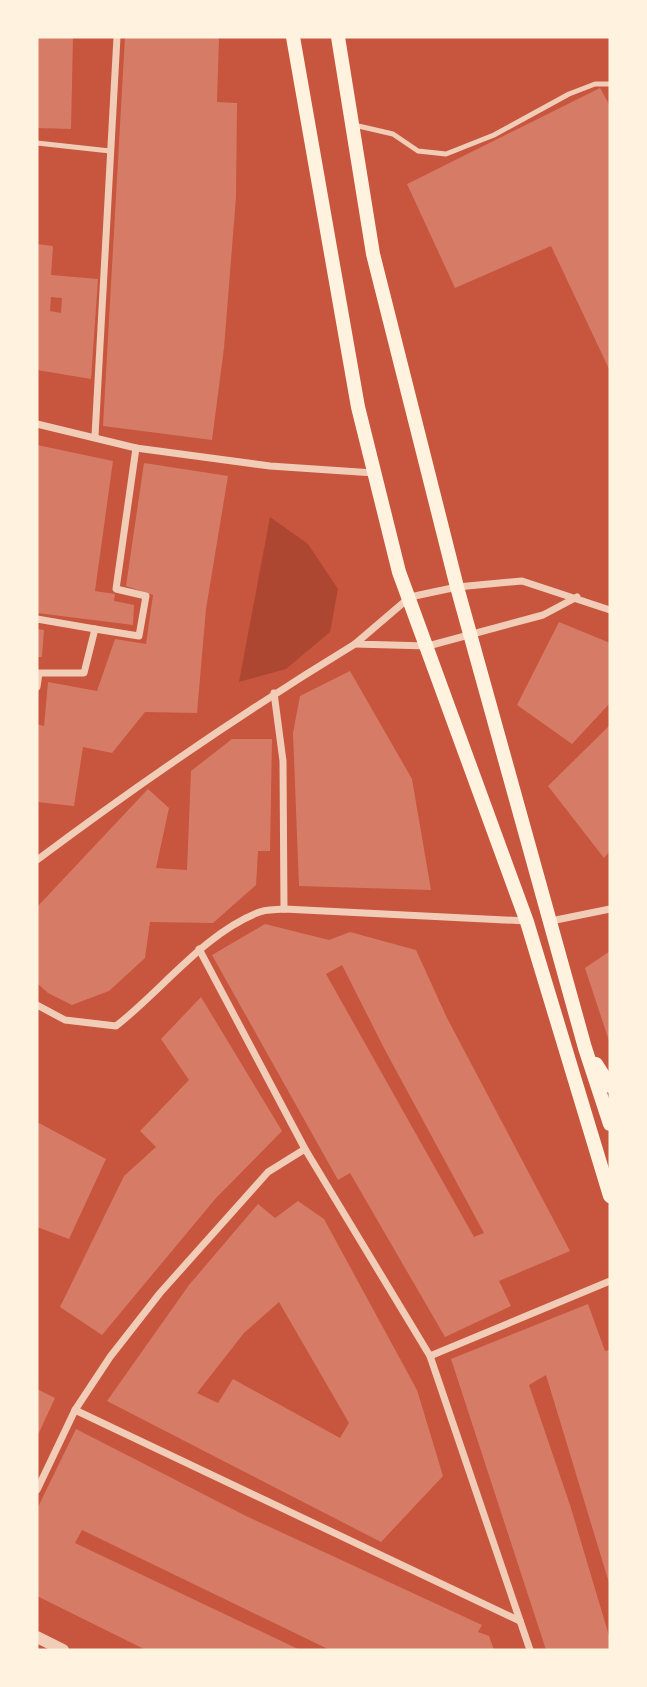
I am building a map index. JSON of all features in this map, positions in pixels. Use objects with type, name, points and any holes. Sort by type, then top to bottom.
[{"type":"main road","points":[[293,37],[353,382],[400,572],[527,922],[610,1196]]},
{"type":"main road","points":[[338,37],[373,254],[457,587],[585,1048],[610,1124]]},
{"type":"main road","points":[[585,1048],[610,1086]]},
{"type":"street","points":[[95,436],[117,37]]},
{"type":"street","points":[[37,424],[136,448],[270,466],[375,473]]},
{"type":"street","points":[[37,620],[139,636],[146,596],[116,589],[136,448]]},
{"type":"street","points":[[37,860],[122,796],[274,693],[355,644],[410,597],[457,587],[522,581],[610,610]]},
{"type":"street","points":[[355,644],[428,646],[471,637],[543,615],[577,597]]},
{"type":"street","points":[[37,687],[39,673],[84,673],[95,629]]},
{"type":"street","points":[[274,693],[283,761],[284,909]]},
{"type":"street","points":[[37,1005],[65,1020],[116,1026],[149,1000],[199,949],[258,912],[284,909],[527,922]]},
{"type":"street","points":[[551,920],[610,909]]},
{"type":"street","points":[[199,949],[305,1149],[430,1356],[530,1650]]},
{"type":"street","points":[[37,1490],[75,1410],[110,1357],[160,1293],[268,1172],[305,1149]]},
{"type":"street","points":[[430,1356],[610,1281]]},
{"type":"street","points":[[75,1410],[520,1620]]},
{"type":"street","points":[[37,1637],[64,1650]]},
{"type":"lane","points":[[351,124],[393,134],[418,150],[446,154],[494,135],[569,94],[595,84],[610,84]]},
{"type":"lane","points":[[37,143],[110,150]]},
{"type":"shaded area","points":[[270,517],[308,544],[338,589],[330,632],[286,669],[239,682]]},
{"type":"building","points":[[37,37],[73,37],[71,129],[37,128]]},
{"type":"building","points":[[125,37],[219,37],[217,102],[237,103],[236,197],[224,348],[212,440],[103,426]]},
{"type":"building","points":[[600,88],[610,106],[610,371],[551,246],[455,288],[407,184]]},
{"type":"building","points":[[37,244],[53,246],[51,275],[98,279],[91,379],[37,370]],"holes":[[[51,297],[62,298],[61,313],[50,311]]]},
{"type":"building","points":[[37,445],[113,461],[95,591],[115,594],[114,601],[134,605],[133,625],[37,613]]},
{"type":"building","points":[[144,463],[228,476],[206,609],[197,713],[145,712],[112,753],[83,747],[74,806],[37,802],[37,724],[44,726],[48,682],[97,691],[115,639],[146,644],[153,595],[126,586]]},
{"type":"building","points":[[559,622],[610,643],[610,703],[572,744],[517,705]]},
{"type":"building","points":[[37,629],[44,630],[42,657],[37,657]]},
{"type":"building","points":[[350,671],[412,779],[431,890],[299,886],[293,733],[300,696]]},
{"type":"building","points":[[610,725],[610,851],[604,858],[548,786]]},
{"type":"building","points":[[232,739],[272,739],[270,851],[258,851],[256,885],[213,923],[150,922],[145,958],[109,991],[72,1005],[48,993],[37,983],[37,907],[148,789],[169,808],[156,868],[187,870],[191,771]]},
{"type":"building","points":[[265,924],[329,940],[350,932],[416,950],[447,1018],[570,1251],[499,1281],[511,1306],[445,1337],[350,1173],[338,1180],[212,955]],"holes":[[[342,965],[484,1233],[474,1237],[326,974]]]},
{"type":"building","points":[[610,951],[610,1044],[585,968]]},
{"type":"building","points":[[201,997],[282,1131],[216,1198],[102,1335],[60,1307],[124,1176],[156,1147],[140,1131],[189,1080],[161,1039]]},
{"type":"building","points":[[37,1122],[106,1159],[69,1239],[37,1227]]},
{"type":"building","points":[[298,1201],[324,1219],[417,1390],[443,1476],[381,1542],[107,1401],[189,1285],[258,1204],[275,1218]],"holes":[[[279,1302],[349,1423],[340,1438],[233,1379],[218,1403],[197,1393],[244,1333]]]},
{"type":"building","points":[[588,1304],[605,1351],[610,1350],[610,1586],[546,1375],[529,1385],[570,1505],[610,1639],[610,1650],[546,1650],[451,1359]]},
{"type":"building","points":[[37,1389],[55,1398],[37,1437]]},
{"type":"building","points":[[76,1429],[246,1516],[482,1625],[478,1632],[489,1636],[494,1650],[330,1650],[82,1530],[75,1543],[300,1650],[146,1650],[37,1596],[37,1509]]}]
